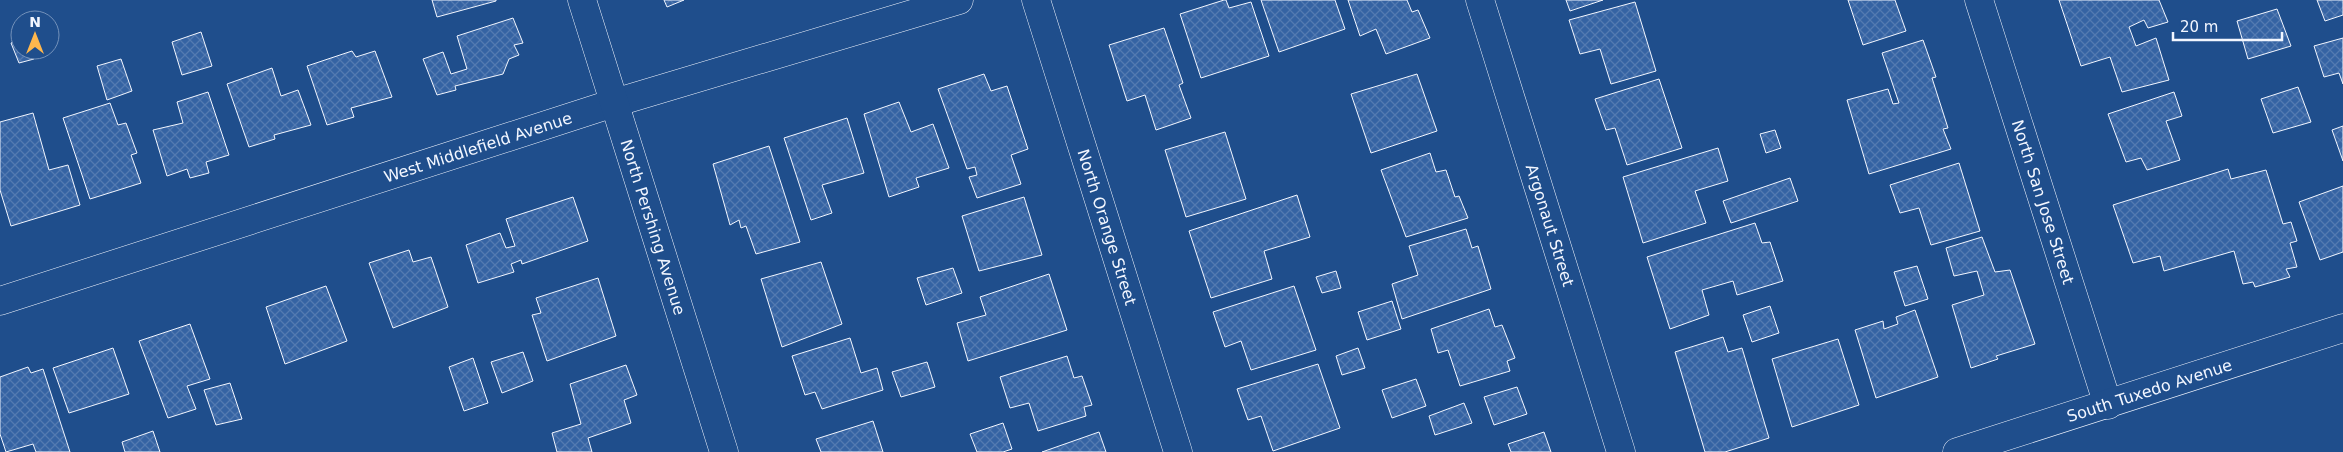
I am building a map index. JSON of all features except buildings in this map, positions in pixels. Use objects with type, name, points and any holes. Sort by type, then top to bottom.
[{"type":"street","name":"North Pershing Avenue","points":[[582,0],[724,452]]},
{"type":"street","name":"West Middlefield Avenue","points":[[0,301],[614,103],[959,0]]},
{"type":"street","name":"North Orange Street","points":[[1036,0],[1178,452]]},
{"type":"street","name":"Argonaut Street","points":[[1480,0],[1620,452]]},
{"type":"street","name":"North San Jose Street","points":[[1979,0],[2108,405]]},
{"type":"street","name":"South Tuxedo Avenue","points":[[1956,452],[2108,405],[2343,328]]}]
